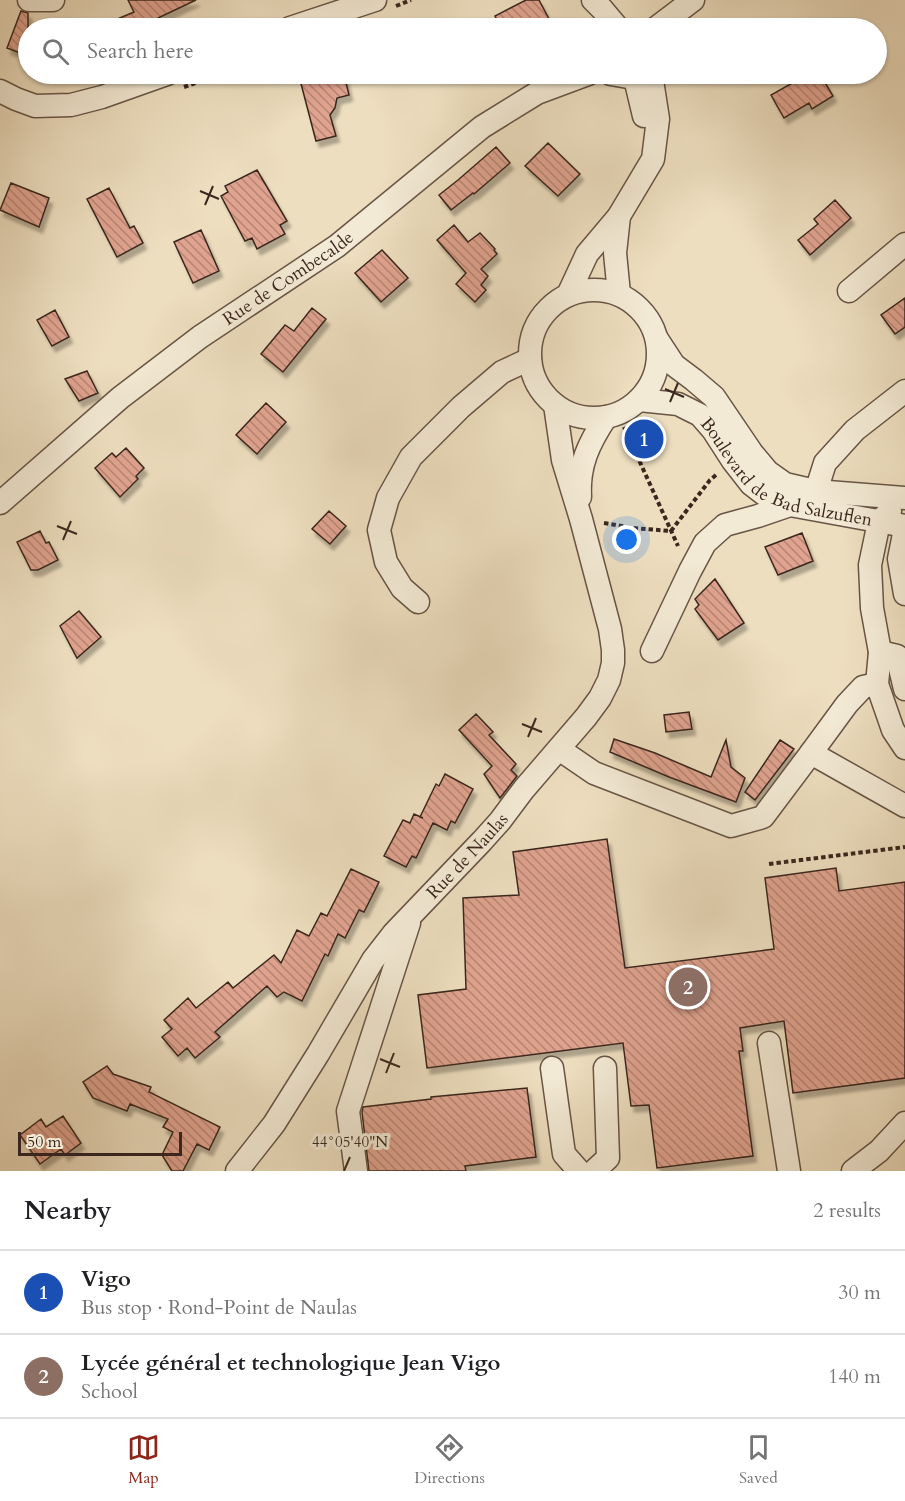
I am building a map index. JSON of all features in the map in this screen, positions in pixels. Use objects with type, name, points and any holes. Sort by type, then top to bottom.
[{"type":"street","points":[[29,0],[53,0]]},
{"type":"street","points":[[320,18],[375,0]]},
{"type":"street","points":[[593,0],[610,18]]},
{"type":"street","points":[[614,0],[628,18]]},
{"type":"street","points":[[669,18],[693,0]]},
{"type":"street","points":[[0,92],[35,106],[71,105],[139,84]]},
{"type":"street","name":"Rue de Combecalde","points":[[0,503],[120,398],[200,336],[337,246],[482,127],[537,93],[561,84]]},
{"type":"street","points":[[568,295],[587,254],[619,216],[638,186],[644,156],[641,84]]},
{"type":"street","points":[[619,216],[615,253],[619,294]]},
{"type":"street","points":[[849,291],[905,244]]},
{"type":"street","points":[[585,290],[602,290],[619,294],[636,304],[649,320],[656,338],[658,360],[652,381],[639,400],[612,416],[588,418],[571,414],[555,405],[542,392],[534,376],[530,359],[531,338],[539,319],[553,304],[568,295],[585,290]]},
{"type":"street","name":"Boulevard de Bad Salzuflen","points":[[656,338],[674,365],[714,398],[768,472],[806,501],[879,522],[902,513]]},
{"type":"street","points":[[418,602],[402,588],[386,562],[379,530],[388,498],[411,457],[461,407],[502,372],[530,359]]},
{"type":"street","points":[[652,651],[705,543],[725,525],[806,501],[825,463],[855,430],[905,391]]},
{"type":"street","name":"Boulevard de Bad Salzuflen","points":[[639,400],[678,404],[700,415],[751,484],[764,495],[902,513]]},
{"type":"street","name":"Rue de Naulas","points":[[237,1171],[274,1124],[373,960],[412,913],[482,841],[586,717],[600,698],[609,680],[613,663],[610,629],[563,460],[555,405]]},
{"type":"street","name":"Rue de Naulas","points":[[581,519],[579,484],[583,460],[594,436],[612,416]]},
{"type":"street","points":[[902,513],[899,559],[905,592]]},
{"type":"street","points":[[879,522],[870,565],[872,608],[880,652],[877,684],[893,730],[905,748]]},
{"type":"street","points":[[880,652],[897,656],[904,676]]},
{"type":"street","points":[[559,749],[594,772],[731,826],[763,817],[847,704],[863,687],[877,684]]},
{"type":"street","points":[[811,753],[905,806]]},
{"type":"street","points":[[356,1171],[348,1111],[412,913]]},
{"type":"street","points":[[769,1043],[789,1171]]},
{"type":"street","points":[[552,1068],[564,1154],[579,1171]]},
{"type":"street","points":[[594,1171],[608,1158],[605,1068]]},
{"type":"street","points":[[853,1171],[879,1151],[905,1123]]},
{"type":"path","points":[[612,416],[690,571]]},
{"type":"path","points":[[671,531],[710,480],[733,461]]},
{"type":"path","points":[[581,519],[633,528],[671,531]]},
{"type":"path","points":[[770,864],[905,847]]},
{"type":"building","points":[[128,0],[196,0],[158,18],[120,18],[134,12]]},
{"type":"building","points":[[526,0],[539,0],[548,18],[496,18],[495,16]]},
{"type":"building","points":[[21,11],[28,13],[28,18],[18,18]]},
{"type":"building","points":[[18,19],[18,52],[7,48]]},
{"type":"building","points":[[301,84],[346,84],[349,95],[337,98],[335,108],[330,115],[336,136],[316,141]]},
{"type":"building","points":[[791,84],[826,84],[833,96],[812,109],[809,103],[784,118],[771,95]]},
{"type":"building","points":[[548,143],[580,174],[558,196],[525,166]]},
{"type":"building","points":[[496,147],[510,163],[474,194],[451,210],[439,195]]},
{"type":"building","points":[[257,170],[287,221],[280,225],[285,234],[257,249],[252,238],[245,241],[221,196],[228,192],[225,186]]},
{"type":"building","points":[[11,183],[49,198],[39,227],[0,210]]},
{"type":"building","points":[[109,188],[130,228],[134,226],[143,243],[117,257],[87,199]]},
{"type":"building","points":[[835,200],[851,218],[810,255],[798,240],[818,224],[814,219]]},
{"type":"building","points":[[454,225],[468,242],[480,233],[497,254],[481,269],[488,276],[481,285],[486,290],[475,302],[456,284],[466,273],[437,240]]},
{"type":"building","points":[[201,230],[219,271],[193,283],[174,242]]},
{"type":"building","points":[[382,250],[408,278],[381,302],[355,273]]},
{"type":"building","points":[[905,298],[905,327],[895,334],[881,315]]},
{"type":"building","points":[[312,308],[326,319],[283,372],[261,354],[285,325],[294,331]]},
{"type":"building","points":[[55,310],[69,337],[52,346],[37,320]]},
{"type":"building","points":[[87,371],[98,393],[79,401],[65,379]]},
{"type":"building","points":[[266,403],[286,422],[257,454],[236,435]]},
{"type":"building","points":[[126,448],[144,468],[136,476],[138,479],[120,497],[95,468],[112,453],[116,457]]},
{"type":"building","points":[[329,511],[346,526],[330,544],[312,529]]},
{"type":"building","points":[[40,531],[46,543],[49,542],[58,560],[38,570],[31,570],[17,542]]},
{"type":"building","points":[[802,533],[813,561],[778,575],[765,547]]},
{"type":"building","points":[[715,579],[744,623],[718,640],[695,609],[699,605],[695,599]]},
{"type":"building","points":[[79,611],[101,637],[77,658],[60,626]]},
{"type":"building","points":[[689,712],[692,729],[666,732],[664,715]]},
{"type":"building","points":[[476,714],[493,732],[489,735],[516,764],[511,770],[517,776],[500,798],[484,774],[492,766],[459,730]]},
{"type":"building","points":[[614,739],[655,753],[711,777],[726,740],[731,767],[745,778],[736,802],[610,752]]},
{"type":"building","points":[[780,740],[794,749],[755,800],[745,792]]},
{"type":"building","points":[[445,774],[473,789],[455,823],[451,821],[447,830],[433,823],[416,858],[412,856],[406,867],[384,856],[403,820],[410,823],[414,814],[420,817],[436,784],[439,786]]},
{"type":"building","points":[[607,839],[625,968],[774,949],[765,878],[836,868],[839,891],[905,882],[905,1078],[793,1093],[784,1021],[740,1028],[743,1051],[739,1051],[753,1156],[657,1168],[649,1105],[631,1106],[623,1043],[427,1068],[418,995],[466,989],[463,898],[519,895],[513,852]]},
{"type":"building","points":[[351,869],[379,882],[364,912],[359,910],[345,938],[338,934],[328,956],[325,954],[302,1001],[284,992],[277,997],[267,986],[215,1032],[220,1037],[195,1058],[187,1048],[178,1056],[162,1037],[172,1029],[164,1020],[188,998],[196,1008],[228,982],[233,988],[274,955],[281,963],[297,930],[309,936],[321,913],[327,916]]},
{"type":"building","points":[[107,1066],[113,1074],[151,1087],[149,1092],[220,1127],[209,1150],[197,1144],[183,1171],[172,1171],[162,1155],[173,1132],[163,1127],[168,1119],[130,1104],[127,1111],[93,1098],[83,1082]]},
{"type":"building","points":[[527,1088],[536,1157],[465,1166],[466,1171],[369,1171],[363,1107],[431,1099],[431,1097]]},
{"type":"building","points":[[63,1116],[81,1143],[65,1155],[61,1149],[40,1164],[20,1135],[41,1119],[46,1127]]},
{"type":"place","name":"Vigo","points":[[644,439]]},
{"type":"place","name":"Lycée général et technologique Jean Vigo","points":[[688,987]]}]
